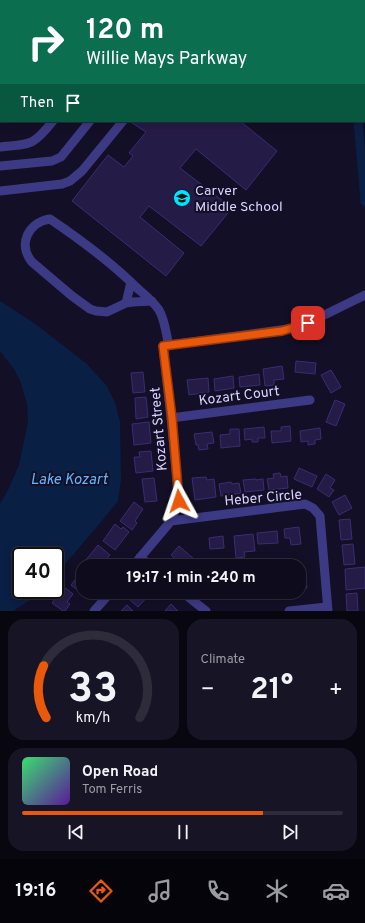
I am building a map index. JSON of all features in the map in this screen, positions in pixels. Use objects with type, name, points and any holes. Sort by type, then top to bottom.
[{"type":"street","points":[[0,147],[27,144],[36,141],[52,122]]},
{"type":"street","points":[[0,166],[52,161],[57,159],[61,157],[89,122]]},
{"type":"street","points":[[0,191],[62,184],[70,181],[82,171],[122,122]]},
{"type":"street","name":"Kozart Street","points":[[126,303],[107,312],[90,309],[32,262],[28,256],[25,240],[28,232],[33,226],[50,219],[102,257],[131,282],[152,301],[159,310],[164,322],[179,501],[171,521],[140,557]]},
{"type":"street","points":[[131,282],[126,303],[152,301]]},
{"type":"street","points":[[166,346],[295,328],[365,294]]},
{"type":"street","name":"Kozart Court","points":[[172,418],[310,400]]},
{"type":"street","name":"Heber Circle","points":[[171,521],[305,504],[313,508],[320,516],[327,609],[289,611]]},
{"type":"street","points":[[94,611],[104,599]]},
{"type":"street","points":[[191,599],[206,611]]},
{"type":"water","name":"Lake Kozart","points":[[0,301],[34,323],[87,364],[106,385],[115,402],[120,422],[121,480],[118,501],[64,565],[64,547],[12,547],[12,599],[32,599],[13,611],[0,611],[0,504],[19,465],[28,422],[27,404],[21,383],[14,369],[0,351]]},
{"type":"building","points":[[131,122],[241,122],[277,151],[246,190],[196,149],[180,168],[232,208],[201,246],[149,206],[140,217],[184,253],[166,276],[72,201],[108,155],[124,167],[133,156],[129,153],[146,132]]},
{"type":"building","points":[[296,361],[316,363],[315,374],[295,372]]},
{"type":"building","points":[[282,366],[284,379],[274,380],[274,385],[265,386],[263,369]]},
{"type":"building","points":[[331,370],[341,387],[331,393],[321,375]]},
{"type":"building","points":[[143,372],[145,392],[133,393],[131,373]]},
{"type":"building","points":[[259,374],[260,385],[240,387],[239,377]]},
{"type":"building","points":[[233,376],[234,388],[215,391],[214,379]]},
{"type":"building","points":[[208,378],[209,392],[189,395],[187,380]]},
{"type":"building","points":[[146,397],[148,417],[136,419],[135,398]]},
{"type":"building","points":[[335,400],[345,404],[336,426],[326,422]]},
{"type":"building","points":[[149,422],[151,443],[134,445],[132,424]]},
{"type":"building","points":[[290,426],[291,441],[272,443],[271,431],[281,431],[281,427]]},
{"type":"building","points":[[264,427],[265,438],[258,438],[258,442],[252,442],[252,439],[245,440],[244,429]]},
{"type":"building","points":[[320,428],[321,439],[315,440],[315,444],[308,445],[308,441],[301,442],[300,431]]},
{"type":"building","points":[[230,429],[239,429],[240,446],[221,448],[220,435],[230,434]]},
{"type":"building","points":[[212,432],[214,443],[207,444],[208,449],[199,450],[198,445],[196,445],[194,434]]},
{"type":"building","points":[[151,451],[153,471],[136,473],[134,457],[140,457],[139,452]]},
{"type":"building","points":[[299,468],[317,476],[312,487],[294,479]]},
{"type":"building","points":[[280,473],[281,477],[287,476],[288,488],[269,490],[267,479],[274,478],[273,474]]},
{"type":"building","points":[[326,474],[335,480],[330,488],[334,490],[329,497],[317,489]]},
{"type":"building","points":[[206,477],[207,480],[214,479],[216,497],[195,500],[192,478]]},
{"type":"building","points":[[154,478],[157,501],[145,502],[142,479]]},
{"type":"building","points":[[263,479],[264,490],[245,492],[243,480]]},
{"type":"building","points":[[231,482],[232,484],[239,483],[241,493],[221,496],[219,484]]},
{"type":"building","points":[[345,495],[352,508],[339,515],[332,502]]},
{"type":"building","points":[[134,502],[143,509],[135,521],[137,523],[132,530],[120,521]]},
{"type":"building","points":[[350,519],[352,539],[341,540],[339,520]]},
{"type":"building","points":[[115,524],[121,529],[123,527],[129,532],[115,550],[103,541]]},
{"type":"building","points":[[299,527],[301,544],[291,545],[290,538],[285,538],[284,529]]},
{"type":"building","points":[[277,531],[278,543],[258,544],[257,533]]},
{"type":"building","points":[[253,534],[255,551],[244,552],[245,557],[236,558],[234,536]]},
{"type":"building","points":[[223,536],[224,548],[210,549],[209,538]]},
{"type":"building","points":[[353,544],[355,564],[344,565],[342,545]]},
{"type":"building","points":[[98,545],[110,555],[107,559],[87,559]]},
{"type":"building","points":[[179,546],[194,559],[176,559],[171,555]]},
{"type":"building","points":[[365,567],[365,588],[346,590],[345,569]]},
{"type":"building","points":[[76,579],[76,589],[71,585]]},
{"type":"building","points":[[64,587],[73,594],[67,602],[70,604],[65,611],[52,603],[55,599],[64,599]]},
{"type":"building","points":[[357,593],[358,611],[347,611],[346,594]]},
{"type":"building","points":[[131,599],[145,599],[138,607],[130,600]]},
{"type":"building","points":[[171,604],[178,611],[165,611]]},
{"type":"building","points":[[127,605],[133,611],[121,611]]},
{"type":"waterway","points":[[358,122],[365,202]]},
{"type":"place","name":"Carver Middle School","points":[[182,198]]},
{"type":"route","points":[[179,501],[172,418],[163,346],[282,331],[308,323]]}]
